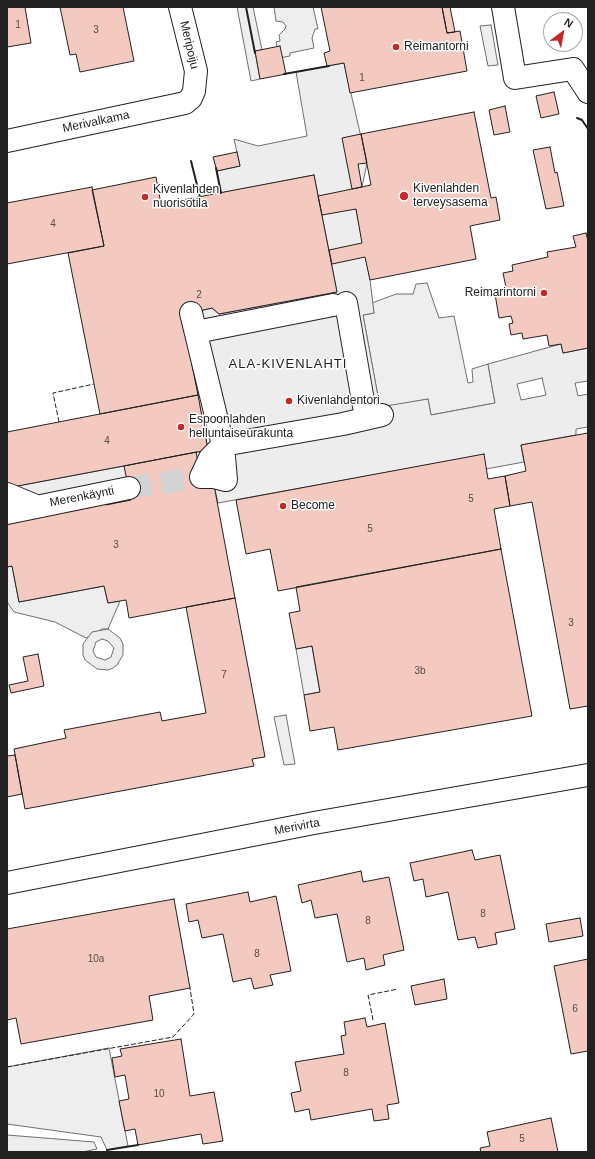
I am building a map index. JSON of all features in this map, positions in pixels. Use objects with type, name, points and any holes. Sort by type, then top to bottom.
[{"type":"street","name":"Meripoiju","points":[[180,7],[196,71],[194,91],[191,98],[185,103]]},
{"type":"street","points":[[503,7],[515,78],[573,69],[588,92]]},
{"type":"street","name":"Merivalkama","points":[[7,141],[185,103]]},
{"type":"street","points":[[224,445],[194,322],[340,304],[374,417],[224,445],[210,458],[201,477],[214,477],[226,480],[224,445]]},
{"type":"street","name":"Merenkäynti","points":[[7,513],[128,488]]},
{"type":"street","name":"Merenkäynti","points":[[7,494],[36,506]]},
{"type":"street","name":"Merivirta","points":[[7,884],[314,823],[507,791],[588,775]]},
{"type":"shaded area","points":[[237,7],[253,7],[262,50],[255,51],[260,79],[251,81]]},
{"type":"shaded area","points":[[274,7],[313,7],[318,29],[315,29],[312,38],[314,48],[290,53],[290,56],[279,58],[276,42],[280,41],[279,35],[286,26],[283,22],[276,21]]},
{"type":"shaded area","points":[[491,25],[498,65],[488,66],[480,26]]},
{"type":"shaded area","points":[[344,63],[367,163],[362,187],[352,189],[370,280],[374,313],[363,315],[380,407],[428,399],[431,415],[495,403],[488,364],[561,344],[563,353],[588,348],[588,381],[575,383],[578,396],[588,394],[588,427],[576,429],[576,435],[521,445],[524,462],[486,469],[483,455],[218,503],[214,485],[7,523],[7,488],[208,450],[182,315],[212,308],[219,314],[337,292],[314,175],[221,193],[217,171],[240,166],[234,139],[258,146],[307,136],[296,72]],"holes":[[[542,378],[546,395],[521,400],[517,384]]]},
{"type":"shaded area","points":[[427,283],[439,318],[454,316],[468,383],[473,382],[472,369],[488,364],[495,403],[431,415],[428,399],[380,408],[363,315],[374,313],[372,303],[396,294],[413,294],[416,284]]},
{"type":"shaded area","points":[[12,566],[19,602],[104,586],[108,603],[120,601],[108,629],[102,629],[86,638],[55,622],[14,612],[7,602],[7,567]]},
{"type":"shaded area","points":[[108,629],[120,638],[123,644],[123,655],[117,665],[113,668],[108,670],[97,669],[85,660],[83,655],[83,644],[92,632]],"holes":[[[102,639],[108,641],[114,648],[111,657],[105,660],[96,657],[93,651],[96,642]]]},
{"type":"shaded area","points":[[312,646],[320,692],[304,695],[296,649]]},
{"type":"shaded area","points":[[286,715],[295,764],[284,765],[274,717]]},
{"type":"shaded area","points":[[109,1048],[128,1146],[107,1150],[101,1137],[7,1124],[7,1067]]},
{"type":"shaded area","points":[[7,1135],[94,1142],[97,1149],[82,1152],[7,1152]]},
{"type":"building","points":[[7,7],[25,7],[31,43],[7,47]]},
{"type":"building","points":[[60,7],[123,7],[134,61],[80,72],[76,54],[70,55]]},
{"type":"building","name":"Reimantorni","points":[[321,7],[442,7],[447,33],[460,31],[467,71],[350,93],[344,63],[327,66],[324,53],[330,51]]},
{"type":"building","points":[[442,7],[450,7],[455,32],[447,33]]},
{"type":"building","points":[[280,46],[286,74],[260,79],[255,51]]},
{"type":"building","points":[[554,92],[559,114],[541,118],[536,96]]},
{"type":"building","points":[[505,106],[510,132],[494,135],[489,110]]},
{"type":"building","name":"Kivenlahden terveysasema","points":[[474,112],[491,198],[496,197],[500,220],[470,226],[476,259],[370,280],[365,257],[332,264],[329,250],[362,243],[356,209],[322,215],[318,196],[362,187],[358,164],[367,163],[361,134]]},
{"type":"building","points":[[361,134],[371,185],[352,189],[342,138]]},
{"type":"building","points":[[550,147],[564,206],[546,209],[533,150]]},
{"type":"building","points":[[237,152],[240,166],[217,171],[213,157]]},
{"type":"building","points":[[314,175],[337,292],[219,314],[212,308],[182,315],[198,395],[100,414],[68,253],[104,246],[92,190],[156,177],[161,204]]},
{"type":"building","points":[[92,187],[104,246],[7,264],[7,203]]},
{"type":"building","name":"Reimarintorni","points":[[586,233],[588,241],[588,348],[563,353],[561,344],[549,346],[547,335],[523,339],[522,333],[511,335],[509,324],[513,323],[511,316],[499,318],[495,294],[507,292],[503,273],[513,271],[512,265],[548,257],[547,252],[576,247],[573,236]]},
{"type":"building","points":[[198,395],[208,450],[7,488],[7,432]]},
{"type":"building","points":[[588,433],[588,706],[570,709],[532,502],[510,506],[505,476],[526,471],[521,445]]},
{"type":"building","points":[[196,452],[203,487],[214,485],[235,598],[129,618],[126,600],[108,603],[104,586],[19,602],[12,566],[7,567],[7,523],[93,507],[92,501],[105,499],[106,505],[131,500],[124,466]]},
{"type":"building","points":[[484,454],[488,479],[505,476],[510,506],[494,509],[501,549],[278,591],[270,549],[246,554],[236,500]]},
{"type":"building","points":[[501,549],[532,716],[338,750],[334,727],[310,731],[304,695],[320,692],[312,646],[296,649],[289,613],[300,611],[296,587]]},
{"type":"building","points":[[235,598],[265,757],[252,759],[254,766],[25,809],[14,749],[66,738],[64,730],[160,712],[162,721],[206,713],[186,607]]},
{"type":"building","points":[[38,654],[44,686],[11,693],[9,685],[28,681],[23,657]]},
{"type":"building","points":[[15,755],[22,794],[7,797],[7,756]]},
{"type":"building","points":[[472,850],[475,860],[500,855],[515,929],[495,933],[497,944],[478,948],[475,937],[458,940],[448,892],[426,897],[423,879],[414,881],[410,863]]},
{"type":"building","points":[[361,871],[363,882],[389,877],[404,950],[383,955],[385,965],[366,970],[364,958],[347,962],[337,914],[315,918],[311,900],[302,903],[298,885]]},
{"type":"building","points":[[248,892],[250,902],[276,896],[291,971],[270,975],[273,985],[254,989],[251,978],[233,982],[223,934],[202,938],[198,920],[189,922],[186,904]]},
{"type":"building","points":[[174,899],[190,988],[149,996],[153,1020],[21,1044],[16,1018],[7,1020],[7,929]]},
{"type":"building","points":[[580,918],[583,936],[549,942],[546,924]]},
{"type":"building","points":[[588,959],[588,1051],[571,1054],[554,966]]},
{"type":"building","points":[[444,979],[447,999],[415,1005],[411,986]]},
{"type":"building","points":[[365,1018],[367,1027],[385,1023],[399,1103],[387,1105],[389,1119],[374,1121],[372,1109],[311,1120],[309,1109],[295,1112],[291,1093],[301,1091],[295,1062],[344,1054],[341,1036],[346,1035],[344,1022]]},
{"type":"building","points":[[181,1039],[190,1096],[214,1092],[223,1141],[203,1144],[201,1134],[138,1145],[135,1129],[125,1131],[119,1101],[129,1099],[125,1075],[115,1077],[112,1058],[122,1056],[120,1049]]},
{"type":"building","points":[[551,1118],[558,1152],[481,1152],[480,1148],[490,1146],[487,1132]]},
{"type":"tunnel","points":[[129,488],[201,477]]},
{"type":"fence","points":[[59,422],[53,393],[94,384]]},
{"type":"fence","points":[[7,1067],[173,1037],[194,1014],[190,988]]},
{"type":"fence","points":[[373,1020],[368,995],[398,989]]},
{"type":"wall","points":[[246,7],[255,53]]},
{"type":"wall","points":[[284,74],[329,66]]},
{"type":"wall","points":[[577,118],[582,120],[588,129]]},
{"type":"wall","points":[[191,161],[200,197]]},
{"type":"wall","points":[[216,168],[221,193]]},
{"type":"wall","points":[[108,1152],[107,1150],[138,1145]]},
{"type":"place","name":"Reimantorni","points":[[396,47]]},
{"type":"place","name":"Kivenlahden terveysasema","points":[[404,196]]},
{"type":"place","name":"Kivenlahden nuorisotila","points":[[145,197]]},
{"type":"place","name":"Reimarintorni","points":[[544,293]]},
{"type":"place","name":"Kivenlahdentori","points":[[289,401]]},
{"type":"place","name":"Espoonlahden helluntaiseurakunta","points":[[181,427]]},
{"type":"place","name":"Become","points":[[283,506]]},
{"type":"district","name":"ALA-KIVENLAHTI","points":[[288,364]]}]
